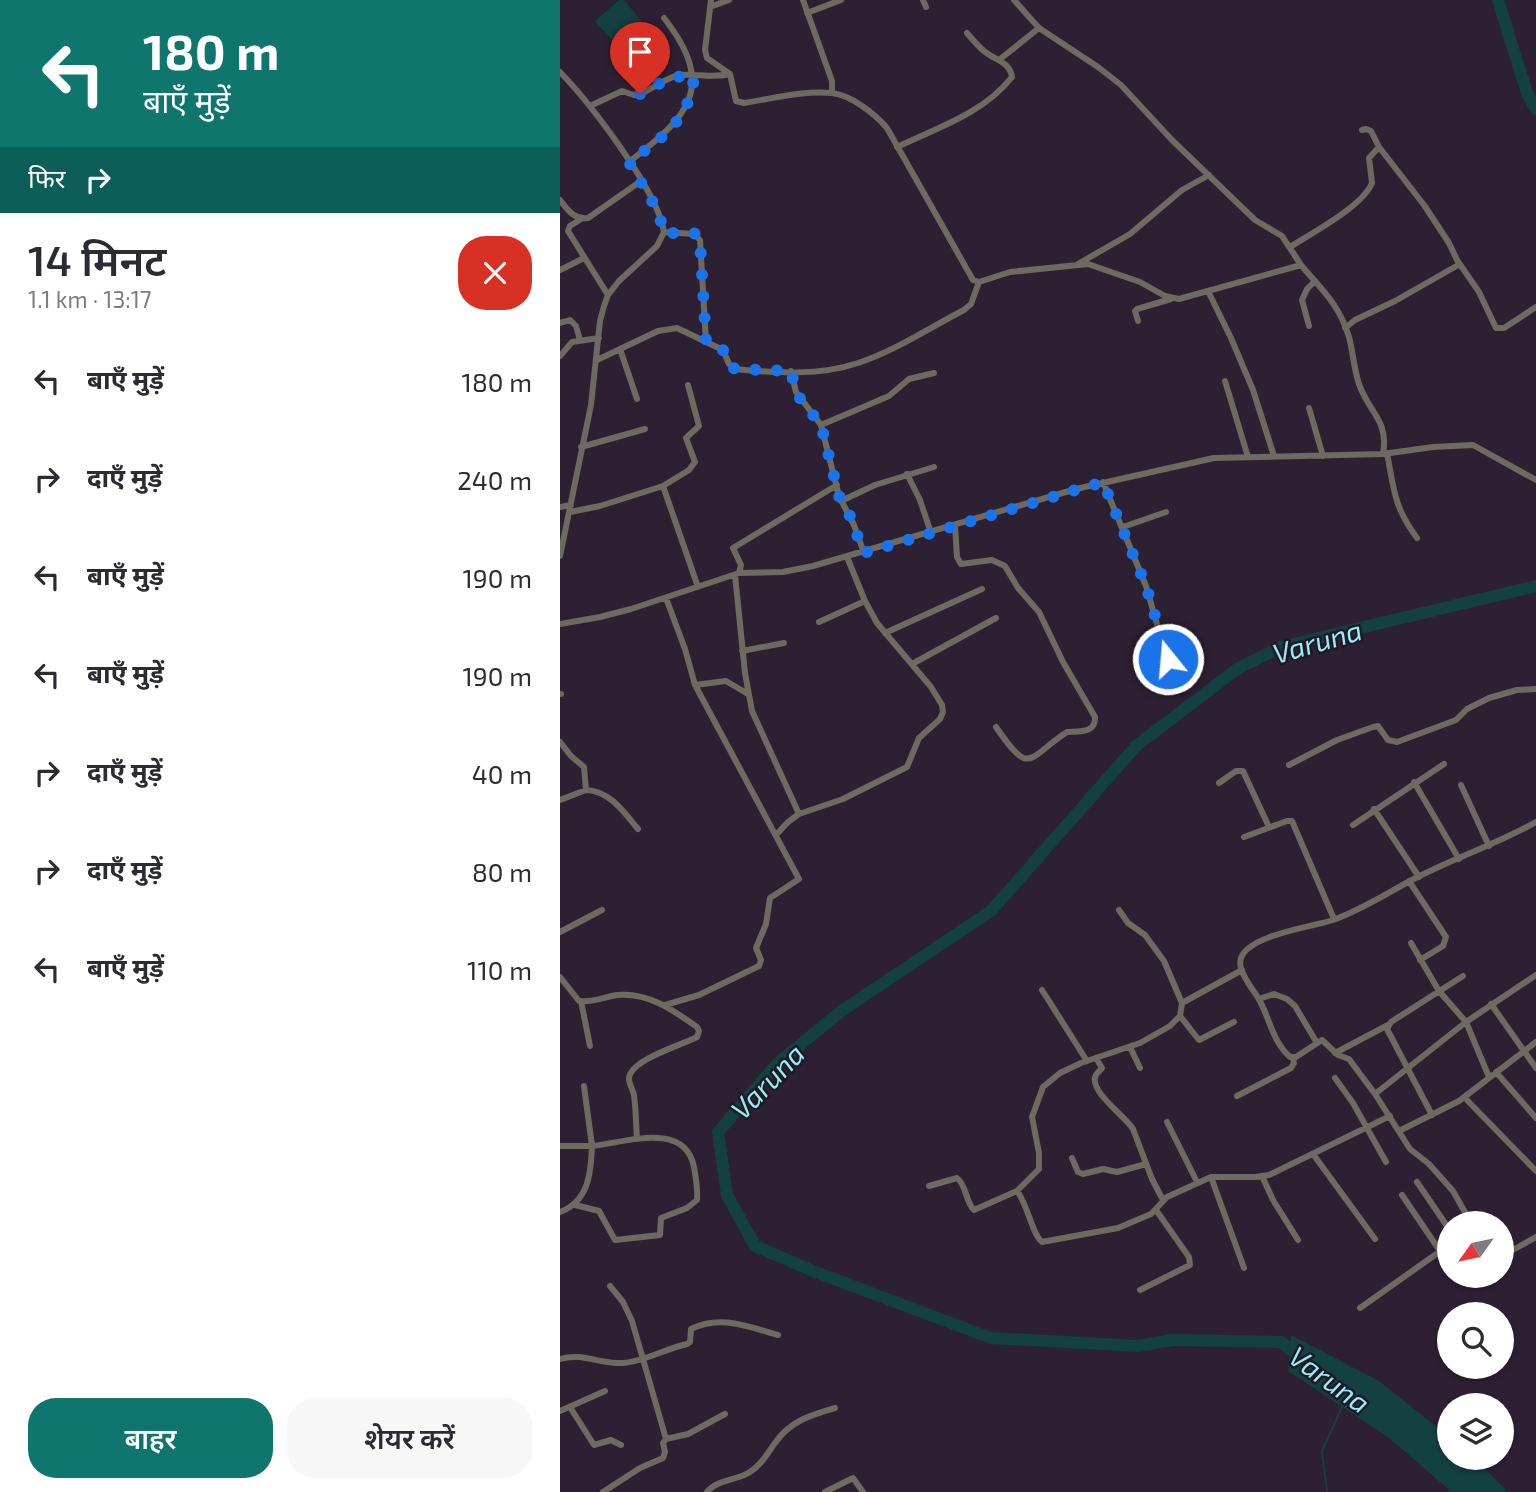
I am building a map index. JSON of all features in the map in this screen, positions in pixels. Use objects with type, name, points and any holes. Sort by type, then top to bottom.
[{"type":"street","points":[[729,0],[711,4],[705,50],[707,58],[730,74],[734,97],[740,103],[832,93],[879,119],[973,280],[979,282],[1010,272],[1088,264],[1140,282],[1171,299]]},
{"type":"street","points":[[803,0],[832,81],[832,93]]},
{"type":"street","points":[[807,13],[841,0]]},
{"type":"street","points":[[1014,0],[1039,29],[1121,85],[1255,220],[1282,236],[1301,265],[1331,299],[1345,328],[1359,384],[1384,429],[1385,454],[1397,506],[1417,538]]},
{"type":"street","points":[[629,162],[670,130],[680,118],[692,93],[694,76],[677,36],[664,18]]},
{"type":"street","points":[[999,60],[1039,29]]},
{"type":"street","points":[[897,147],[970,112],[995,95],[1012,77],[1010,70],[986,53],[967,33]]},
{"type":"street","points":[[560,72],[590,106],[629,162],[658,211],[664,233],[657,246],[608,295],[600,321],[591,405],[560,556]]},
{"type":"street","points":[[590,106],[617,92],[640,94],[672,77],[718,77],[730,74]]},
{"type":"street","points":[[1362,130],[1369,129],[1424,205],[1471,278],[1498,330],[1536,307]]},
{"type":"street","points":[[1290,247],[1364,196],[1372,183],[1369,158],[1380,147]]},
{"type":"street","points":[[1077,264],[1130,234],[1182,190],[1209,175]]},
{"type":"street","points":[[608,295],[568,231],[570,226],[580,219],[593,215],[640,181]]},
{"type":"street","points":[[560,200],[580,219]]},
{"type":"street","points":[[664,233],[694,233],[700,240],[706,342]]},
{"type":"street","points":[[560,270],[584,258]]},
{"type":"street","points":[[1345,328],[1355,320],[1460,264]]},
{"type":"street","points":[[1138,321],[1135,311],[1137,309],[1301,265]]},
{"type":"street","points":[[1309,326],[1302,300],[1315,281]]},
{"type":"street","points":[[597,360],[667,328],[686,331],[723,350],[729,364],[735,369],[791,371],[846,367],[876,356],[968,307],[979,282]]},
{"type":"street","points":[[1208,291],[1256,397],[1274,456]]},
{"type":"street","points":[[560,323],[570,320],[574,322],[580,340]]},
{"type":"street","points":[[560,356],[568,346],[580,340],[599,338]]},
{"type":"street","points":[[620,349],[637,399]]},
{"type":"street","points":[[791,371],[796,393],[821,425],[841,501],[850,516],[864,553]]},
{"type":"street","points":[[821,425],[889,397],[909,379],[934,373]]},
{"type":"street","points":[[1225,381],[1248,457]]},
{"type":"street","points":[[560,507],[600,506],[663,486],[689,470],[695,463],[687,438],[699,426],[688,385]]},
{"type":"street","points":[[1309,408],[1323,456]]},
{"type":"street","points":[[582,447],[645,429]]},
{"type":"street","points":[[560,624],[600,617],[737,574],[798,570],[1103,482],[1214,458],[1385,454],[1473,445],[1536,480]]},
{"type":"street","points":[[841,501],[875,485],[934,467]]},
{"type":"street","points":[[907,474],[920,500],[930,533]]},
{"type":"street","points":[[1103,482],[1146,586],[1166,655],[1172,659],[1184,653]]},
{"type":"street","points":[[799,814],[754,718],[748,694],[737,574],[740,565],[733,548],[837,485]]},
{"type":"street","points":[[663,486],[698,587]]},
{"type":"street","points":[[1123,527],[1166,512]]},
{"type":"street","points":[[955,526],[957,557],[961,564],[982,561],[998,562],[1004,566],[1039,612],[1063,662],[1095,717],[1093,727],[1082,732],[1067,732],[1039,755],[1026,759],[1020,758],[1012,750],[996,727]]},
{"type":"street","points":[[776,835],[788,821],[799,814],[844,799],[907,767],[919,738],[940,719],[943,712],[937,696],[884,633],[864,601],[847,557]]},
{"type":"street","points":[[884,633],[982,589]]},
{"type":"street","points":[[665,1005],[699,995],[761,964],[755,948],[763,933],[770,898],[799,879],[695,685],[666,598]]},
{"type":"street","points":[[819,622],[864,601]]},
{"type":"street","points":[[912,664],[996,618]]},
{"type":"street","points":[[742,651],[784,643]]},
{"type":"street","points":[[695,685],[726,681],[748,694]]},
{"type":"street","points":[[1289,765],[1337,740],[1373,727],[1378,726],[1388,740],[1397,742],[1456,720],[1467,709],[1489,698],[1517,690],[1535,691]]},
{"type":"street","points":[[560,742],[584,767],[586,790]]},
{"type":"street","points":[[1353,824],[1444,764]]},
{"type":"street","points":[[1219,783],[1236,771],[1243,771],[1269,827]]},
{"type":"street","points":[[1414,782],[1459,859]]},
{"type":"street","points":[[1461,785],[1489,846]]},
{"type":"street","points":[[560,800],[586,790],[603,793],[624,811],[638,829]]},
{"type":"street","points":[[1374,809],[1419,877]]},
{"type":"street","points":[[1244,837],[1287,821],[1294,824],[1334,919]]},
{"type":"street","points":[[1293,1058],[1286,1054],[1273,1033],[1259,999],[1242,970],[1241,958],[1246,951],[1255,944],[1279,934],[1334,919],[1376,901],[1409,881],[1536,822]]},
{"type":"street","points":[[1409,881],[1446,937],[1443,946],[1420,960]]},
{"type":"street","points":[[560,932],[602,910]]},
{"type":"street","points":[[929,1186],[957,1178],[962,1182],[970,1206],[974,1210],[1017,1191],[1039,1170],[1032,1116],[1037,1096],[1050,1080],[1087,1061],[1130,1047],[1170,1026],[1180,1017],[1182,1003],[1164,961],[1145,935],[1128,923],[1119,910]]},
{"type":"street","points":[[1410,943],[1439,991],[1466,1022],[1489,1077]]},
{"type":"street","points":[[1182,1003],[1242,970]]},
{"type":"street","points":[[1375,1094],[1466,1022],[1536,975]]},
{"type":"street","points":[[1335,1053],[1388,1025],[1464,976]]},
{"type":"street","points":[[560,977],[581,1001],[590,1046]]},
{"type":"street","points":[[1042,990],[1087,1061]]},
{"type":"street","points":[[1259,999],[1274,994],[1291,1002],[1317,1043]]},
{"type":"street","points":[[581,1001],[628,995],[647,998],[665,1005],[697,1027],[699,1035],[680,1046],[652,1056],[631,1073],[629,1082],[635,1102],[637,1139]]},
{"type":"street","points":[[1491,1004],[1536,1068]]},
{"type":"street","points":[[1180,1017],[1199,1040],[1234,1023]]},
{"type":"street","points":[[1388,1025],[1388,1033],[1432,1115]]},
{"type":"street","points":[[1293,1058],[1325,1040],[1335,1053],[1349,1059],[1410,1149],[1429,1164],[1452,1191],[1464,1211]]},
{"type":"street","points":[[1399,1131],[1464,1097],[1536,1042]]},
{"type":"street","points":[[1130,1047],[1140,1068]]},
{"type":"street","points":[[1096,1058],[1101,1068],[1095,1076],[1095,1082],[1110,1107],[1129,1122],[1163,1200]]},
{"type":"street","points":[[1237,1097],[1291,1068],[1293,1058]]},
{"type":"street","points":[[1496,1072],[1536,1118]]},
{"type":"street","points":[[1335,1078],[1353,1103],[1386,1162]]},
{"type":"street","points":[[560,1212],[575,1205],[589,1179],[592,1146],[584,1086]]},
{"type":"street","points":[[1464,1097],[1536,1171]]},
{"type":"street","points":[[1017,1191],[1030,1212],[1036,1235],[1042,1242],[1118,1228],[1156,1210],[1163,1200],[1197,1182],[1211,1177],[1262,1176],[1282,1170],[1390,1116]]},
{"type":"street","points":[[1167,1122],[1197,1182]]},
{"type":"street","points":[[560,1146],[592,1146],[637,1139],[667,1138],[679,1143],[688,1151],[693,1161],[697,1200],[693,1205],[661,1218],[660,1235],[614,1239],[599,1211],[575,1205]]},
{"type":"street","points":[[1314,1154],[1375,1239]]},
{"type":"street","points":[[1072,1158],[1079,1172],[1083,1174],[1103,1169],[1117,1171],[1146,1164]]},
{"type":"street","points":[[1262,1176],[1273,1200],[1298,1240]]},
{"type":"street","points":[[1211,1177],[1244,1268]]},
{"type":"street","points":[[1417,1182],[1437,1211]]},
{"type":"street","points":[[1402,1195],[1437,1247]]},
{"type":"street","points":[[1140,1290],[1190,1265],[1188,1257],[1156,1210]]},
{"type":"street","points":[[1514,1249],[1536,1237]]},
{"type":"street","points":[[1360,1308],[1437,1253]]},
{"type":"street","points":[[603,1492],[640,1468],[663,1458],[663,1443],[666,1439],[629,1313],[610,1286]]},
{"type":"street","points":[[560,1359],[576,1356],[617,1363],[644,1358],[687,1344],[690,1342],[691,1329],[717,1321],[737,1323],[778,1335]]},
{"type":"street","points":[[560,1411],[606,1391]]},
{"type":"street","points":[[570,1406],[594,1445],[611,1440],[621,1445]]},
{"type":"street","points":[[706,1492],[721,1482],[738,1479],[754,1469],[786,1429],[796,1422],[835,1408]]},
{"type":"street","points":[[666,1439],[688,1434],[725,1414]]},
{"type":"street","points":[[825,1492],[853,1478],[863,1492]]},
{"type":"water","points":[[619,0],[624,0],[644,24],[618,47],[595,21]]},
{"type":"water","points":[[1291,1335],[1379,1381],[1437,1427],[1437,1470],[1486,1470],[1508,1492],[1452,1492],[1388,1437],[1288,1371]]},
{"type":"waterway","name":"Varuna","points":[[1498,0],[1527,93],[1536,109]]},
{"type":"waterway","name":"Varuna","points":[[1303,1360],[1281,1342],[1173,1340],[1138,1346],[991,1338],[818,1273],[755,1246],[727,1195],[718,1132],[777,1064],[840,1012],[991,911],[1136,746],[1237,669],[1281,647],[1536,586]]},
{"type":"waterway","points":[[1327,1492],[1322,1451],[1342,1407]]},
{"type":"route","points":[[640,94],[672,77],[694,76],[692,93],[680,118],[670,130],[629,162],[658,211],[664,233],[694,233],[699,236],[706,342],[723,350],[729,364],[735,369],[791,371],[796,393],[821,425],[839,496],[864,553],[1103,482],[1146,586],[1168,659]]}]
